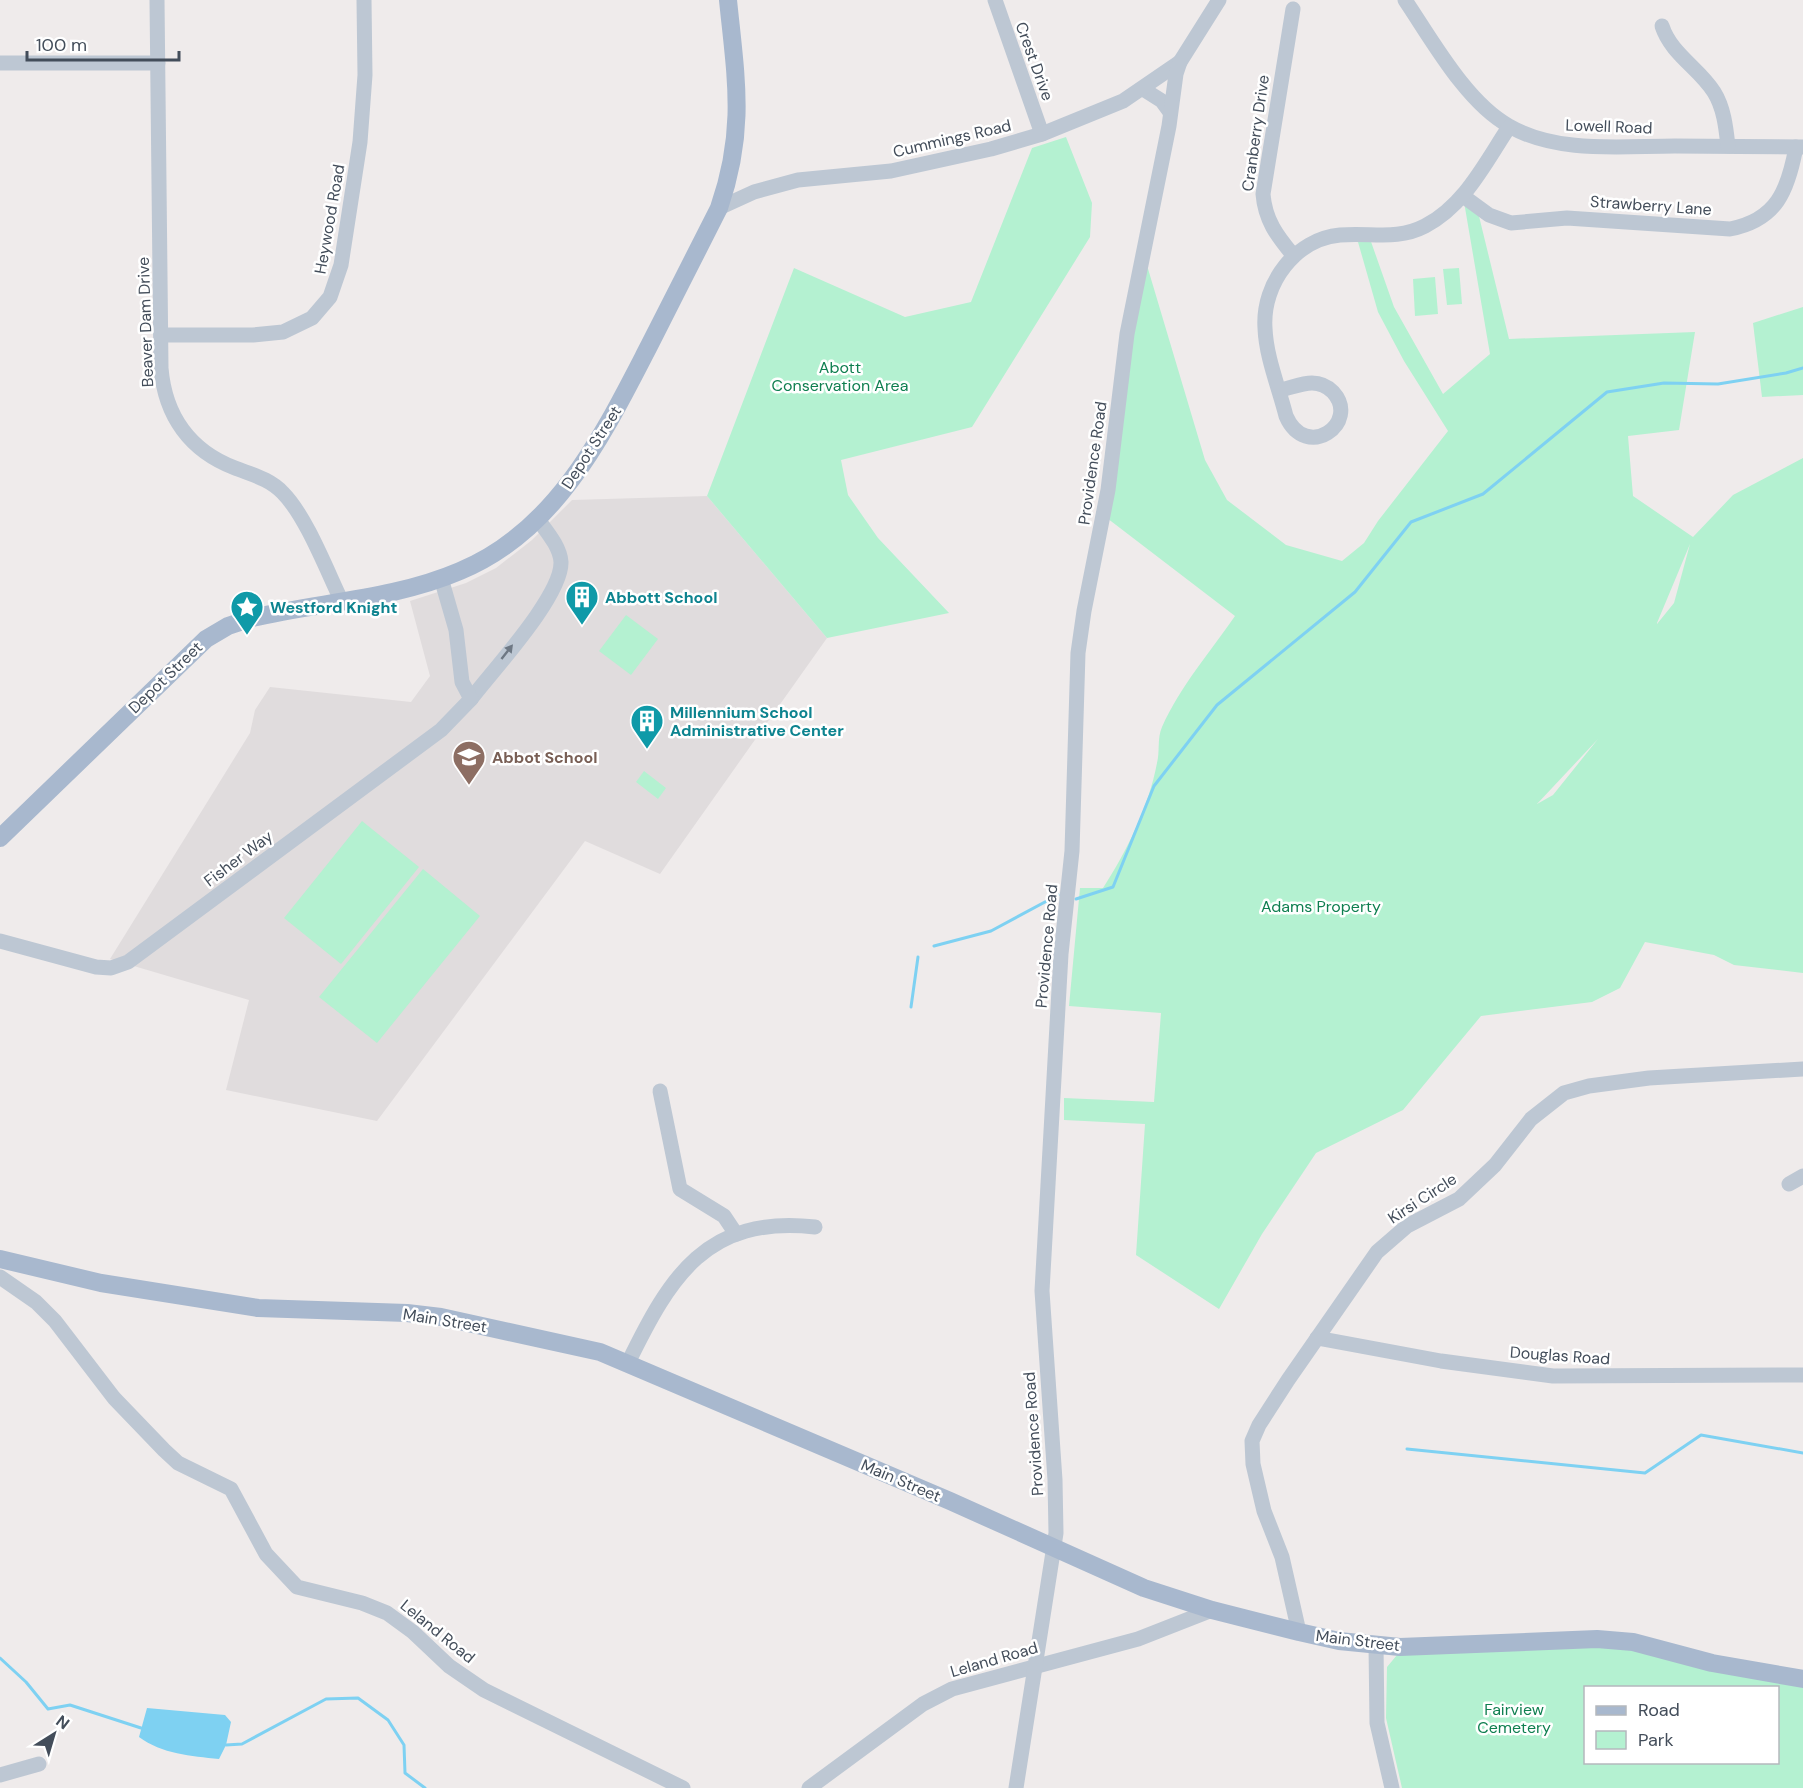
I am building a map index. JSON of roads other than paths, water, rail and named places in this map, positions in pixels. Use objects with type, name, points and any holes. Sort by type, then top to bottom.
[{"type":"main road","name":"Depot Street","points":[[0,838],[206,639],[228,626],[252,618],[342,602],[441,578],[481,562],[537,518],[573,478],[615,413],[719,208],[734,162],[738,117],[735,58],[728,0]]},
{"type":"main road","name":"Main Street","points":[[0,1259],[101,1283],[258,1308],[407,1313],[441,1317],[573,1345],[628,1363],[1054,1546],[1144,1588],[1212,1610],[1299,1632],[1376,1646],[1597,1639],[1633,1642],[1712,1663],[1803,1679]]},
{"type":"street","name":"Beaver Dam Drive","points":[[157,0],[161,335],[164,390],[179,428],[211,456],[270,482],[285,495],[297,510],[342,602]]},
{"type":"street","name":"Heywood Road","points":[[161,335],[254,335],[283,332],[312,318],[330,297],[341,266],[360,142],[365,75],[364,0]]},
{"type":"street","name":"Crest Drive","points":[[995,0],[1042,134]]},
{"type":"street","name":"Providence Road","points":[[1016,1788],[1054,1546],[1055,1480],[1042,1291],[1061,954],[1072,851],[1078,653],[1110,480],[1127,334],[1180,62],[1219,0]]},
{"type":"street","name":"Lowell Road","points":[[1405,0],[1463,83],[1487,109],[1509,127],[1543,140],[1583,146],[1799,147]]},
{"type":"street","name":"Cranberry Drive","points":[[1293,9],[1263,194],[1264,212],[1293,255]]},
{"type":"street","points":[[1662,26],[1668,42],[1708,83],[1719,100],[1728,146]]},
{"type":"street","name":"Cummings Road","points":[[719,208],[754,192],[798,180],[891,171],[991,149],[1042,134],[1101,111],[1143,89],[1180,62]]},
{"type":"street","points":[[0,63],[158,63]]},
{"type":"street","points":[[1143,89],[1162,101],[1170,112]]},
{"type":"street","points":[[1280,390],[1266,338],[1265,315],[1275,285],[1293,255],[1315,240],[1329,236],[1390,236],[1410,232],[1435,220],[1463,196],[1509,127]]},
{"type":"street","name":"Strawberry Lane","points":[[1463,196],[1489,215],[1511,223],[1568,218],[1730,229],[1753,222],[1780,199],[1789,182],[1799,147]]},
{"type":"street","name":"Fisher Way","points":[[0,941],[96,967],[111,968],[128,962],[441,730],[471,699],[544,604],[556,584],[561,560],[556,547],[537,518]]},
{"type":"street","points":[[441,578],[456,630],[462,682],[471,699]]},
{"type":"street","name":"Kirsi Circle","points":[[1299,1632],[1285,1567],[1264,1511],[1253,1464],[1252,1441],[1259,1425],[1377,1252],[1407,1226],[1459,1199],[1495,1165],[1531,1119],[1564,1093],[1588,1086],[1649,1078],[1803,1069]]},
{"type":"street","points":[[660,1091],[680,1189],[723,1216],[736,1234]]},
{"type":"street","points":[[1789,1184],[1803,1176]]},
{"type":"street","points":[[628,1363],[650,1317],[679,1274],[695,1258],[720,1241],[736,1234],[777,1226],[815,1227]]},
{"type":"street","name":"Leland Road","points":[[0,1277],[36,1302],[55,1321],[114,1398],[178,1463],[231,1489],[266,1554],[293,1585],[310,1593],[362,1603],[387,1613],[413,1632],[449,1666],[484,1690],[683,1788]]},
{"type":"street","name":"Douglas Road","points":[[1317,1338],[1441,1361],[1553,1376],[1803,1375]]},
{"type":"street","name":"Leland Road","points":[[809,1788],[923,1704],[952,1689],[1037,1664],[1138,1639],[1212,1610]]},
{"type":"street","points":[[1376,1646],[1377,1723],[1392,1788]]},
{"type":"street","points":[[0,1775],[39,1764]]},
{"type":"water","points":[[147,1708],[225,1715],[231,1722],[226,1745],[219,1759],[167,1751],[139,1737]]},
{"type":"waterway","points":[[1076,899],[1113,887],[1154,786],[1217,705],[1355,592],[1411,522],[1483,494],[1607,392],[1664,383],[1718,384],[1803,368]]},
{"type":"waterway","points":[[934,946],[991,931],[1058,895]]},
{"type":"waterway","points":[[911,1007],[918,957]]},
{"type":"waterway","points":[[1407,1449],[1645,1473],[1701,1435],[1803,1453]]},
{"type":"waterway","points":[[0,1658],[26,1682],[48,1709],[70,1705],[141,1728]]},
{"type":"waterway","points":[[226,1745],[242,1744],[326,1699],[358,1698],[388,1720],[404,1745],[405,1773],[425,1788]]},
{"type":"place","name":"Abbott School","points":[[582,626]]},
{"type":"place","name":"Westford Knight","points":[[247,636]]},
{"type":"place","name":"Millennium School Administrative Center","points":[[647,750]]},
{"type":"place","name":"Abbot School","points":[[469,786]]},
{"type":"park label","name":"Abott Conservation Area","points":[[840,376]]},
{"type":"park label","name":"Adams Property","points":[[1321,906]]},
{"type":"park label","name":"Fairview Cemetery","points":[[1514,1718]]}]
